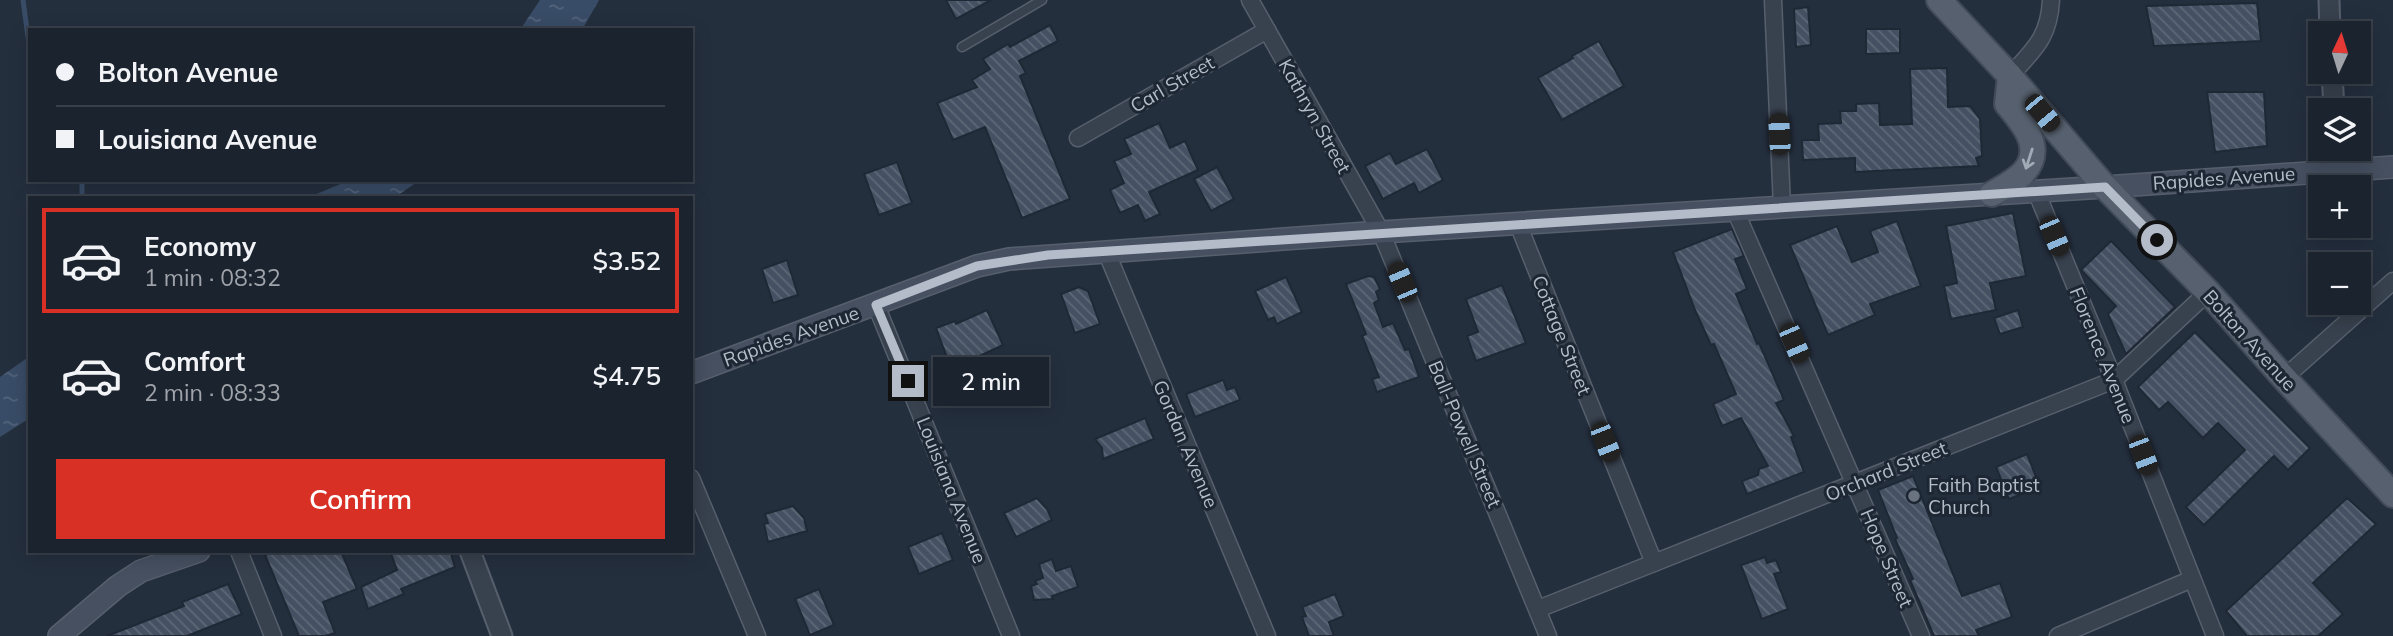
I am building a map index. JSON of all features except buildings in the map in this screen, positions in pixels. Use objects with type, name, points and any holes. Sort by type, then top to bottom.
[{"type":"main road","name":"Bolton Avenue","points":[[1938,0],[2010,76],[2105,187],[2208,292],[2393,495]]},
{"type":"main road","points":[[1992,194],[2023,173],[2031,162],[2033,145],[2027,130],[2007,104],[2010,76]]},
{"type":"main road","name":"Rapides Avenue","points":[[693,372],[977,266],[1048,255],[2105,187],[2320,161]]},
{"type":"main road","name":"Rapides Avenue","points":[[2350,161],[2393,167]]},
{"type":"main road","points":[[59,636],[118,586],[141,571],[193,553]]},
{"type":"street","name":"Kathryn Street","points":[[1250,0],[1381,232]]},
{"type":"street","points":[[1773,0],[1782,207]]},
{"type":"street","points":[[2010,76],[2039,43],[2049,24],[2051,0]]},
{"type":"street","points":[[2329,0],[2330,21]]},
{"type":"street","name":"Carl Street","points":[[1078,138],[1267,30]]},
{"type":"street","name":"Florence Avenue","points":[[2036,191],[2215,636]]},
{"type":"street","name":"Hope Street","points":[[1735,210],[1921,636]]},
{"type":"street","name":"Cottage Street","points":[[1518,224],[1654,563]]},
{"type":"street","name":"Ball-Powell Street","points":[[1381,232],[1548,636]]},
{"type":"street","name":"Gordan Avenue","points":[[1106,251],[1267,636]]},
{"type":"street","points":[[2284,378],[2393,281]]},
{"type":"street","name":"Orchard Street","points":[[1538,609],[2114,380],[2208,292]]},
{"type":"street","name":"Louisiana Avenue","points":[[876,305],[1011,636]]},
{"type":"street","points":[[693,483],[757,636]]},
{"type":"street","points":[[240,553],[273,636]]},
{"type":"street","points":[[471,553],[502,636]]},
{"type":"street","points":[[2058,636],[2192,579]]},
{"type":"lane","points":[[962,47],[1042,0]]},
{"type":"water","points":[[540,0],[599,0],[583,28],[521,28]]},
{"type":"water","points":[[345,182],[417,182],[397,196],[312,196]]},
{"type":"water","points":[[28,357],[28,419],[0,437],[0,377]]},
{"type":"waterway","points":[[23,0],[28,37]]},
{"type":"waterway","points":[[80,182],[82,196]]},
{"type":"place","name":"Faith Baptist Church","points":[[1914,496]]},
{"type":"route","points":[[908,381],[876,305],[977,266],[1009,259],[1381,232],[2105,187],[2157,240]]}]
